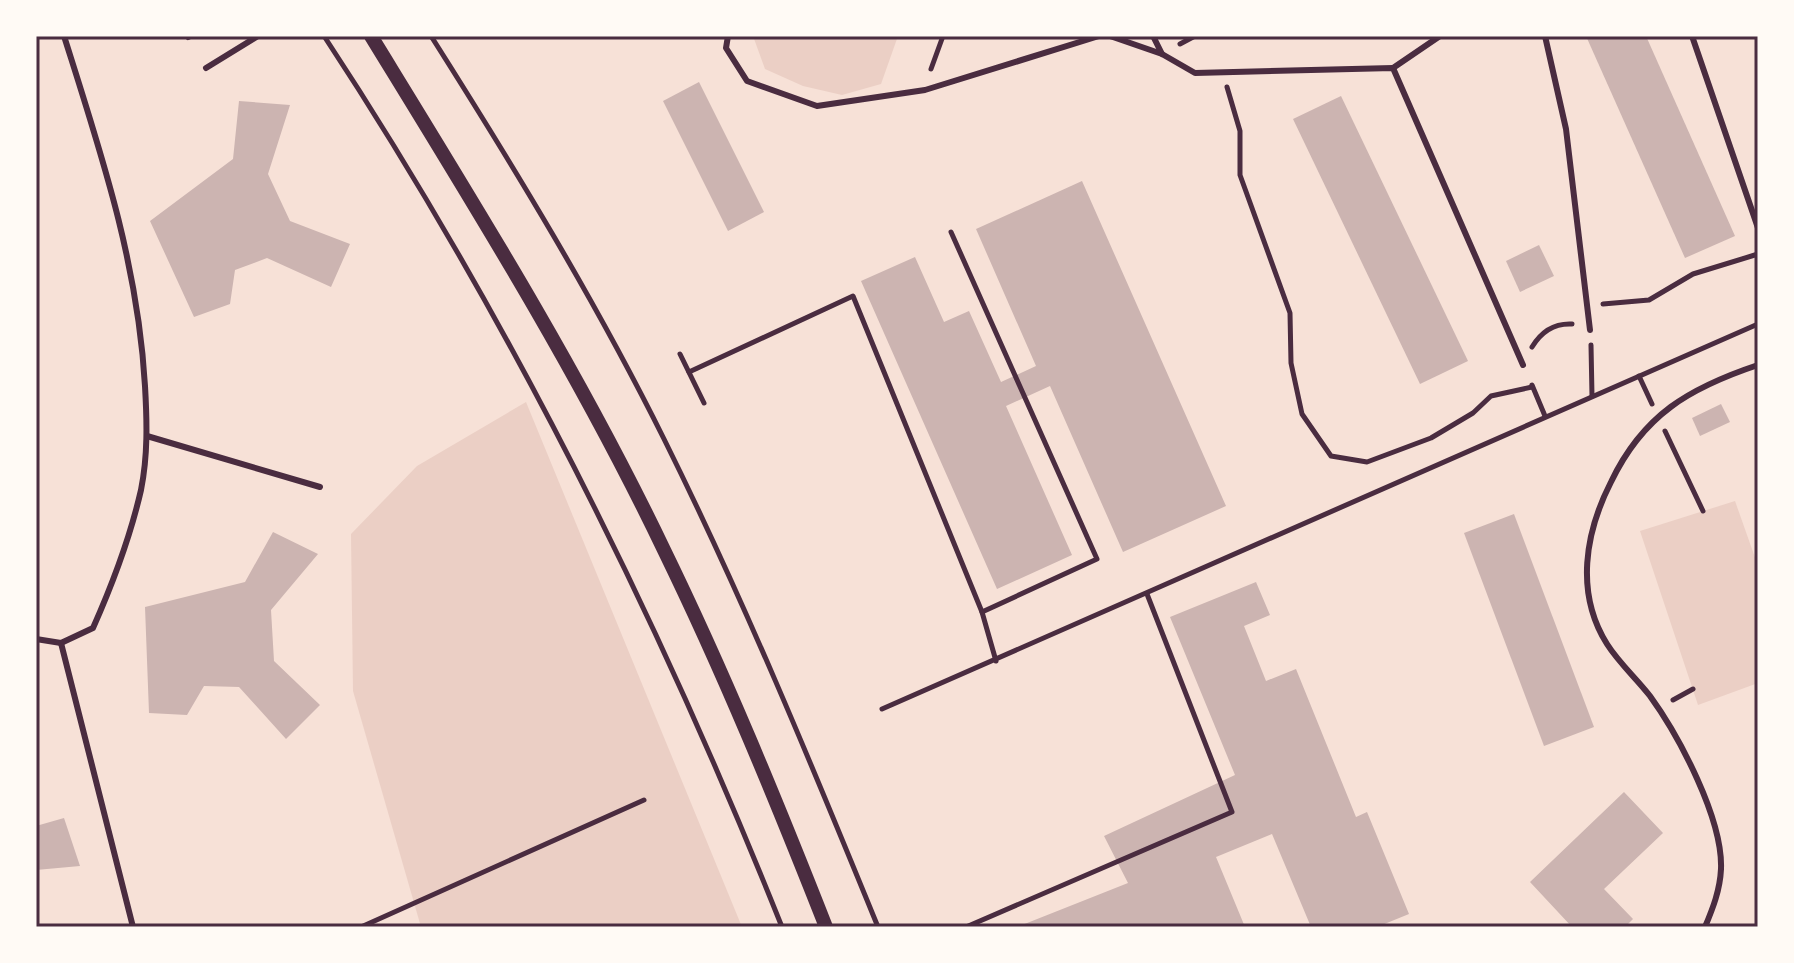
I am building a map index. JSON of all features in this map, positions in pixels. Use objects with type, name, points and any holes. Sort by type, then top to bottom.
[{"type":"street","points":[[371,36],[509,261],[663,548],[758,756],[826,927]]},
{"type":"lane","points":[[36,639],[61,643],[93,628],[117,573],[141,488],[147,436],[143,358],[131,274],[102,147],[64,36]]},
{"type":"lane","points":[[206,68],[258,36]]},
{"type":"lane","points":[[728,36],[726,48],[747,81],[817,106],[925,90],[1099,36]]},
{"type":"lane","points":[[1110,36],[1162,54],[1195,73],[1223,74],[1393,68],[1440,36]]},
{"type":"lane","points":[[1153,36],[1162,54]]},
{"type":"lane","points":[[1545,36],[1566,129],[1590,305],[1590,330]]},
{"type":"lane","points":[[1692,36],[1758,228]]},
{"type":"lane","points":[[1393,68],[1523,365]]},
{"type":"lane","points":[[1705,927],[1717,896],[1721,867],[1709,810],[1669,725],[1601,633],[1588,582],[1588,543],[1601,501],[1635,438],[1657,415],[1709,384],[1758,365]]},
{"type":"lane","points":[[147,436],[320,487]]},
{"type":"lane","points":[[61,643],[133,927]]},
{"type":"path","points":[[324,36],[551,419],[694,717],[782,927]]},
{"type":"path","points":[[431,36],[518,172],[664,438],[801,739],[878,927]]},
{"type":"path","points":[[925,90],[943,36]]},
{"type":"path","points":[[1223,74],[1240,131],[1240,175],[1290,313],[1291,363],[1302,414],[1331,456],[1367,462],[1431,438],[1473,413],[1491,396],[1532,387]]},
{"type":"path","points":[[951,232],[1097,559],[982,612]]},
{"type":"path","points":[[1590,305],[1649,300],[1693,274],[1758,254]]},
{"type":"path","points":[[689,372],[853,296],[982,612],[996,661]]},
{"type":"path","points":[[1545,416],[1523,365],[1539,336],[1561,323],[1590,330],[1592,396]]},
{"type":"path","points":[[882,709],[1758,324]]},
{"type":"path","points":[[680,354],[704,403]]},
{"type":"path","points":[[1639,376],[1703,511]]},
{"type":"path","points":[[966,927],[1232,812],[1147,594]]},
{"type":"path","points":[[361,927],[644,800]]},
{"type":"shaded area","points":[[753,36],[898,36],[881,84],[842,95],[803,86],[765,69]]},
{"type":"shaded area","points":[[526,402],[742,927],[421,927],[353,691],[351,534],[417,466]]},
{"type":"shaded area","points":[[1735,501],[1758,566],[1758,683],[1698,705],[1640,531]]},
{"type":"building","points":[[1586,36],[1646,36],[1735,236],[1685,258]]},
{"type":"building","points":[[699,82],[764,212],[728,231],[663,101]]},
{"type":"building","points":[[1341,96],[1468,361],[1420,384],[1293,119]]},
{"type":"building","points":[[239,101],[290,105],[268,174],[290,221],[350,244],[331,287],[267,258],[235,270],[230,304],[194,317],[150,221],[233,159]]},
{"type":"building","points":[[1082,181],[1226,506],[1123,552],[1050,386],[1006,406],[1072,555],[997,589],[861,281],[915,257],[944,322],[969,311],[1001,382],[1036,366],[976,229]]},
{"type":"building","points":[[1539,245],[1554,276],[1520,292],[1506,261]]},
{"type":"building","points":[[1721,404],[1730,422],[1700,436],[1692,418]]},
{"type":"building","points":[[1514,514],[1594,727],[1544,746],[1464,533]]},
{"type":"building","points":[[273,532],[318,554],[271,610],[274,661],[320,705],[286,739],[239,687],[204,686],[187,715],[149,713],[145,607],[245,582]]},
{"type":"building","points":[[1256,582],[1270,615],[1244,626],[1266,681],[1296,669],[1356,817],[1367,812],[1409,914],[1377,927],[1311,927],[1272,834],[1216,857],[1245,927],[1017,927],[1128,883],[1104,836],[1235,775],[1170,617]]},
{"type":"building","points":[[1624,792],[1663,833],[1604,889],[1633,919],[1625,927],[1572,927],[1530,882]]},
{"type":"building","points":[[64,818],[80,866],[36,870],[36,826]]}]
